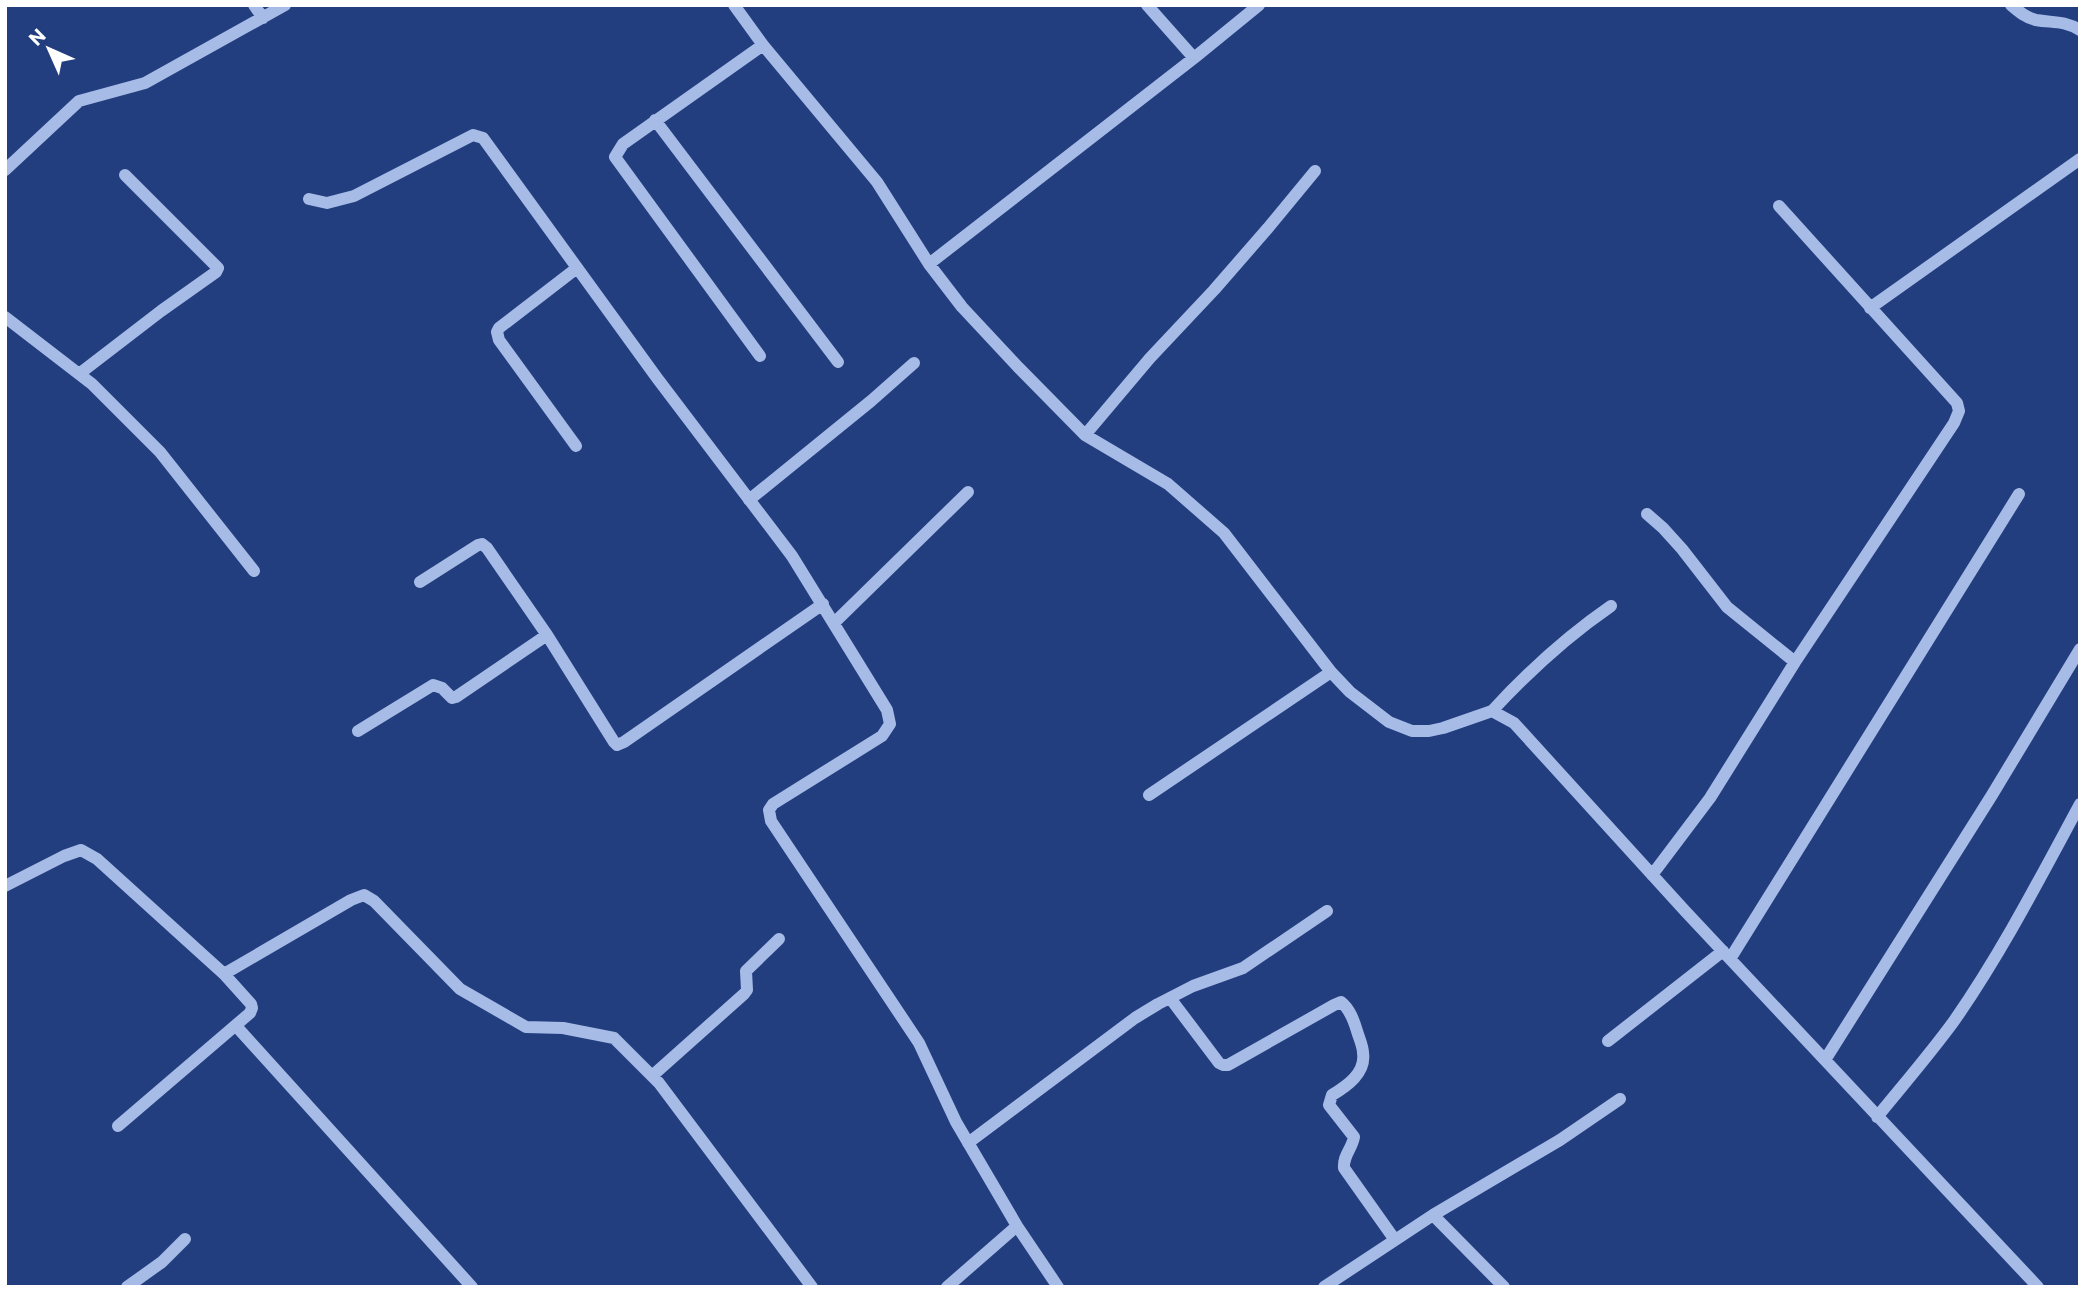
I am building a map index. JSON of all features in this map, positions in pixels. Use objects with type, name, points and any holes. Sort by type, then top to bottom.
[{"type":"street","points":[[254,5],[263,18]]},
{"type":"street","points":[[5,170],[79,101],[145,83],[285,5]]},
{"type":"street","points":[[734,5],[763,46],[877,182],[929,264],[971,317],[1085,435],[1168,484],[1224,533],[1331,672],[1372,711],[1389,722],[1412,730],[1429,731],[1492,711],[1538,663],[1611,606]]},
{"type":"street","points":[[1147,5],[1194,58]]},
{"type":"street","points":[[929,264],[1259,5]]},
{"type":"street","points":[[2011,5],[2034,19],[2060,21],[2080,30]]},
{"type":"street","points":[[760,356],[615,156],[623,144],[655,120],[763,46]]},
{"type":"street","points":[[655,120],[838,362]]},
{"type":"street","points":[[309,199],[327,204],[355,196],[473,135],[483,138],[657,378],[792,555],[887,710],[890,724],[881,736],[772,804],[769,810],[771,821],[919,1043],[956,1122],[1017,1226],[1058,1287]]},
{"type":"street","points":[[1870,308],[2080,159]]},
{"type":"street","points":[[1085,435],[1150,358],[1241,260],[1315,171]]},
{"type":"street","points":[[79,374],[218,268],[125,175]]},
{"type":"street","points":[[1652,875],[1710,798],[1795,662],[1954,423],[1959,411],[1957,403],[1779,206]]},
{"type":"street","points":[[576,446],[499,340],[497,332],[577,268]]},
{"type":"street","points":[[5,317],[92,384],[160,452],[254,571]]},
{"type":"street","points":[[749,500],[914,363]]},
{"type":"street","points":[[834,623],[968,492]]},
{"type":"street","points":[[1608,1041],[1726,955],[2019,494]]},
{"type":"street","points":[[1647,514],[1682,549],[1727,607],[1795,662]]},
{"type":"street","points":[[420,582],[478,545],[482,544],[487,548],[547,635],[617,745],[823,604]]},
{"type":"street","points":[[358,731],[433,685],[442,688],[452,698],[456,697],[547,635]]},
{"type":"street","points":[[1825,1060],[1992,795],[2080,649]]},
{"type":"street","points":[[1149,795],[1331,672]]},
{"type":"street","points":[[1492,711],[1514,723],[1726,955],[2038,1287]]},
{"type":"street","points":[[1877,1116],[1953,1021],[1996,956],[2038,885],[2080,804]]},
{"type":"street","points":[[5,886],[81,850],[97,859],[225,974],[253,1008],[236,1026],[118,1126]]},
{"type":"street","points":[[225,974],[364,895],[374,901],[460,989],[526,1027],[563,1028],[614,1038],[659,1083],[812,1287]]},
{"type":"street","points":[[968,1143],[1135,1018],[1193,986],[1243,968],[1327,911]]},
{"type":"street","points":[[652,1076],[744,994],[747,990],[746,971],[779,939]]},
{"type":"street","points":[[1170,998],[1223,1065],[1228,1065],[1334,1005],[1341,1002],[1345,1005],[1353,1018],[1364,1055],[1359,1071],[1350,1084],[1332,1095],[1329,1105],[1354,1137],[1353,1145],[1346,1154],[1344,1168],[1395,1240]]},
{"type":"street","points":[[236,1026],[472,1287]]},
{"type":"street","points":[[1324,1287],[1433,1215],[1560,1140],[1620,1099]]},
{"type":"street","points":[[1433,1215],[1504,1287]]},
{"type":"street","points":[[947,1287],[1017,1226]]},
{"type":"street","points":[[127,1287],[162,1262],[185,1239]]}]
